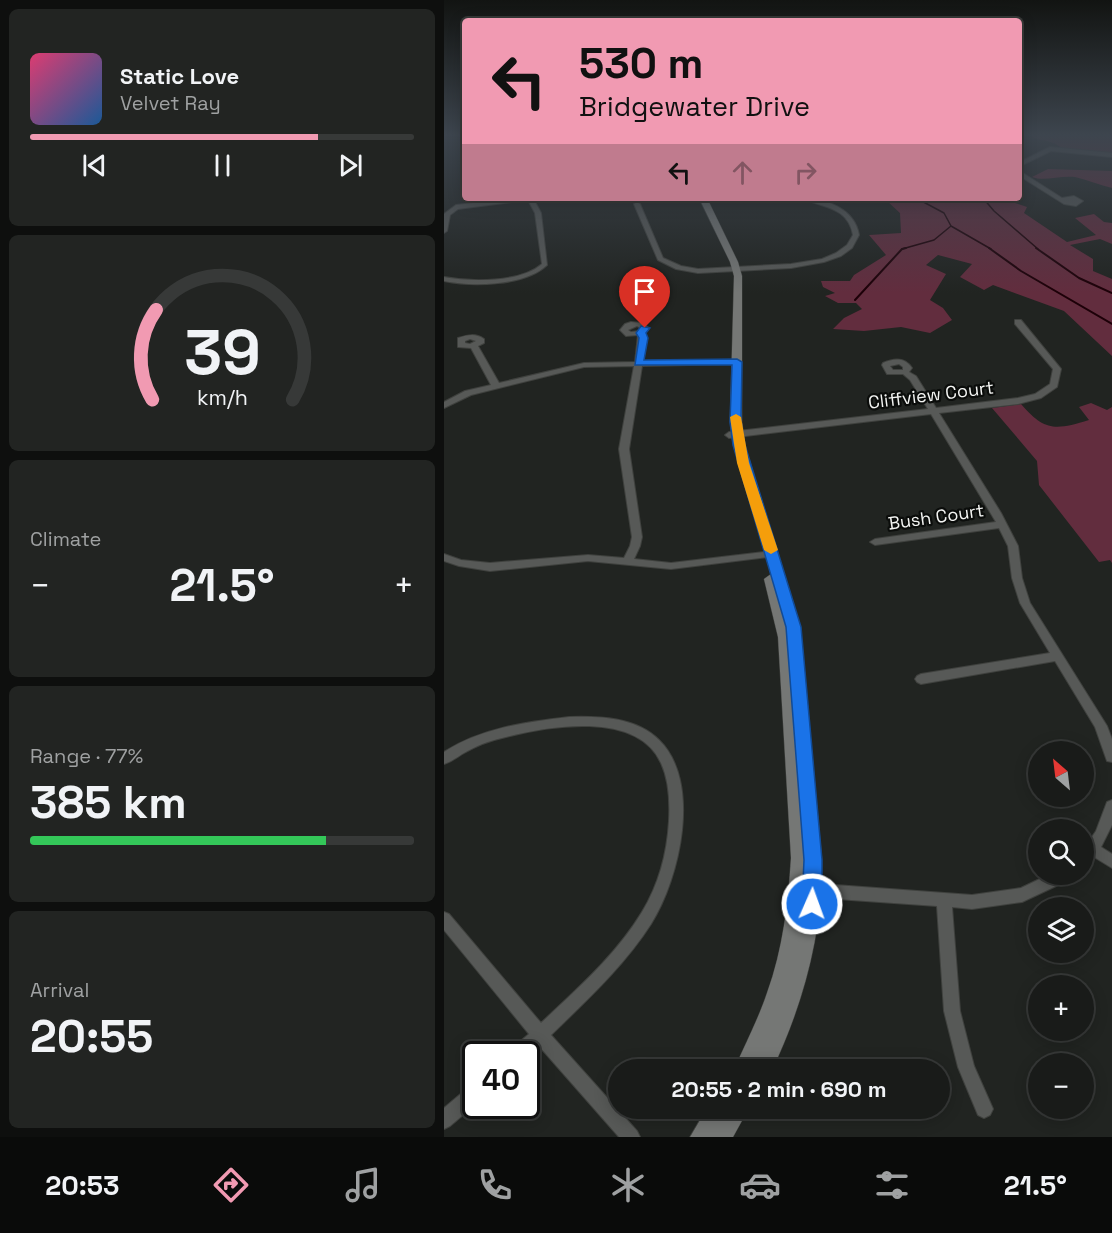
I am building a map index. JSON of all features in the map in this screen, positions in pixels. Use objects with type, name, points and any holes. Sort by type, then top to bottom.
[{"type":"street","points":[[1043,187],[1063,199]]},
{"type":"street","points":[[444,231],[447,214],[456,207],[505,201]]},
{"type":"street","points":[[444,279],[461,282],[517,278],[541,270],[545,264],[538,213],[532,201]]},
{"type":"street","points":[[699,201],[734,269]]},
{"type":"street","points":[[704,201],[734,269],[734,435],[768,554],[780,610],[784,637],[800,858],[806,889],[804,953],[774,1042],[766,1059]]},
{"type":"street","points":[[637,204],[658,255],[665,262],[697,271],[815,262],[834,256],[852,244],[856,231],[849,218],[836,209],[813,201]]},
{"type":"street","name":"Cliffview Court","points":[[734,435],[1029,399],[1044,393],[1054,385],[1058,375],[1055,364],[1018,322]]},
{"type":"street","points":[[628,560],[637,537],[624,449],[644,338],[641,333]]},
{"type":"street","points":[[474,346],[496,386]]},
{"type":"street","points":[[444,405],[468,393],[578,366],[734,362]]},
{"type":"street","points":[[905,372],[914,378],[1002,524],[1013,546],[1019,589],[1101,726],[1112,757]]},
{"type":"street","name":"Bush Court","points":[[875,542],[1002,524]]},
{"type":"street","points":[[445,559],[474,566],[490,567],[588,558],[688,566],[768,554]]},
{"type":"street","points":[[921,679],[1058,656]]},
{"type":"street","points":[[444,759],[472,742],[491,735],[578,720],[595,720],[622,725],[651,740],[668,762],[674,775],[677,790],[674,845],[669,869],[658,898],[646,919],[617,958],[533,1041]]},
{"type":"street","points":[[1094,844],[1108,822],[1112,806]]},
{"type":"street","points":[[1094,856],[1112,862]]},
{"type":"street","points":[[806,889],[944,901],[999,900],[1022,895],[1043,885]]},
{"type":"street","points":[[750,1059],[770,1017],[788,963],[797,918],[806,889]]},
{"type":"street","points":[[944,901],[955,1029],[966,1066],[984,1109]]},
{"type":"street","points":[[444,920],[540,1035],[631,1137]]},
{"type":"street","points":[[444,1120],[462,1104]]},
{"type":"street","points":[[701,1137],[713,1119]]},
{"type":"street","points":[[720,1137],[731,1119]]},
{"type":"shaded area","points":[[887,201],[1009,201],[1027,207],[1024,213],[1067,242],[1096,235],[1075,218],[1094,214],[1104,222],[1112,223],[1112,244],[1100,239],[1070,245],[1093,259],[1093,271],[1112,279],[1112,356],[1064,311],[993,285],[984,290],[960,277],[972,264],[938,255],[926,265],[946,274],[930,300],[943,308],[952,320],[930,333],[901,327],[864,331],[833,329],[844,318],[862,309],[856,303],[838,303],[825,296],[835,293],[823,287],[821,281],[850,281],[854,275],[886,255],[869,235],[901,233],[900,213]]},
{"type":"shaded area","points":[[1091,403],[1107,410],[1112,407],[1112,563],[1110,560],[1099,562],[1039,485],[1037,461],[992,408],[1021,404],[1037,420],[1059,427],[1089,420],[1079,407]]},
{"type":"waterway","points":[[922,201],[944,213],[951,226]]},
{"type":"waterway","points":[[986,201],[1038,249]]},
{"type":"waterway","points":[[902,249],[934,240],[951,226]]},
{"type":"waterway","points":[[951,226],[991,249]]},
{"type":"waterway","points":[[902,249],[906,248]]},
{"type":"waterway","points":[[989,248],[1021,271],[1112,324]]},
{"type":"waterway","points":[[1036,248],[1079,278],[1112,293]]},
{"type":"waterway","points":[[855,300],[902,249]]},
{"type":"slow traffic","points":[[736,417],[743,463],[771,550]]},
{"type":"route","points":[[645,328],[641,333],[644,338],[638,363],[737,362],[736,422],[739,445],[786,597],[793,627],[813,860],[812,904]]}]
